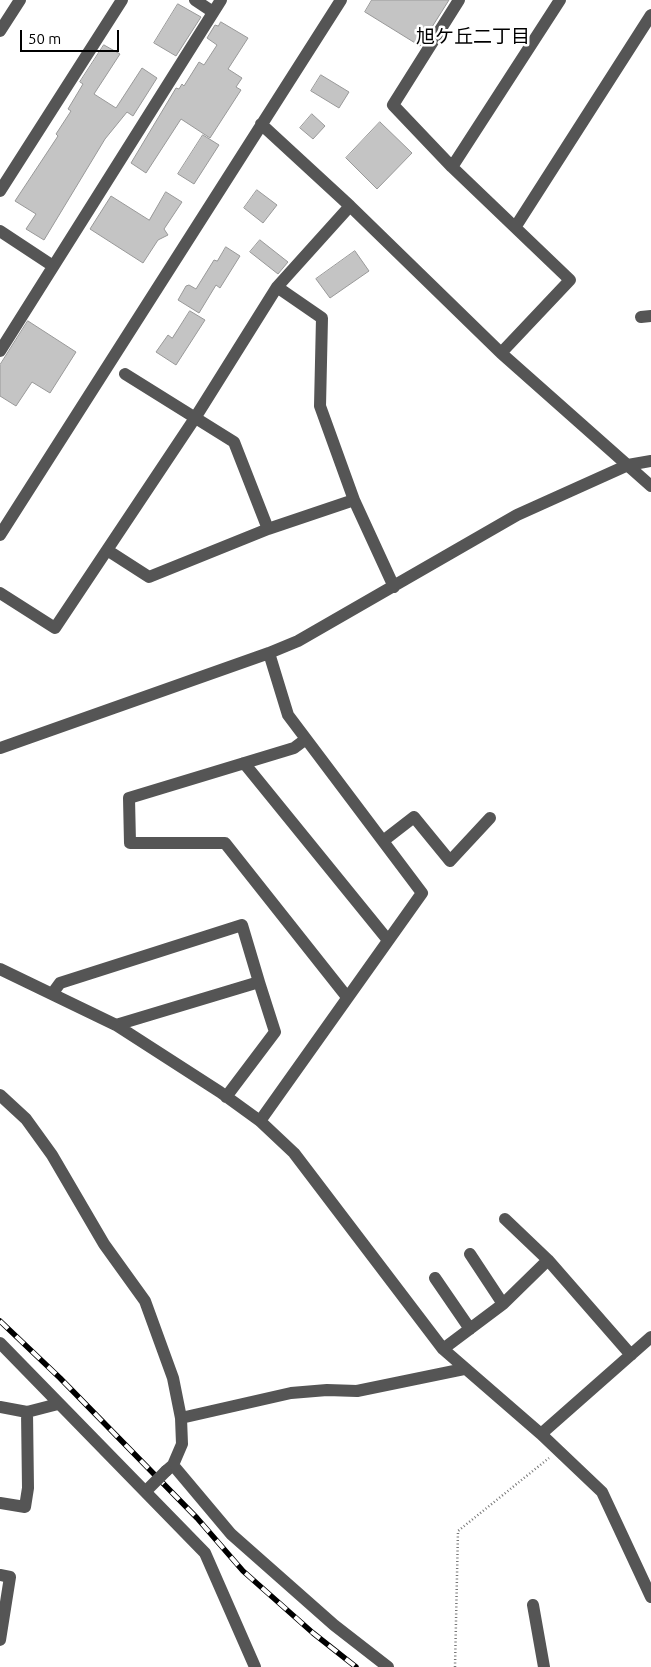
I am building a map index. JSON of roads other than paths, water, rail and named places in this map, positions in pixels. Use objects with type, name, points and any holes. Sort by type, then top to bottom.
[{"type":"street","points":[[0,31],[20,0]]},
{"type":"street","points":[[0,191],[122,0]]},
{"type":"street","points":[[194,0],[213,12]]},
{"type":"street","points":[[0,351],[221,0]]},
{"type":"street","points":[[0,535],[341,0]]},
{"type":"street","points":[[459,0],[394,105],[452,167],[516,226],[570,280],[502,353]]},
{"type":"street","points":[[452,167],[560,0]]},
{"type":"street","points":[[516,226],[651,15]]},
{"type":"street","points":[[261,124],[350,206],[502,353],[651,486]]},
{"type":"street","points":[[0,593],[55,628],[195,418],[277,287],[350,206]]},
{"type":"street","points":[[0,231],[53,266]]},
{"type":"street","points":[[277,287],[322,318],[320,406],[354,500],[394,587]]},
{"type":"street","points":[[124,374],[234,442],[268,529]]},
{"type":"street","points":[[0,748],[269,653],[298,640],[394,587],[517,514],[628,465],[651,461]]},
{"type":"street","points":[[107,550],[150,577],[268,529],[354,500]]},
{"type":"street","points":[[260,1121],[387,939],[422,893],[288,715],[269,653]]},
{"type":"street","points":[[306,739],[294,748],[129,798],[130,843],[225,843],[347,997]]},
{"type":"street","points":[[244,763],[387,939]]},
{"type":"street","points":[[383,841],[414,817],[450,861],[490,818]]},
{"type":"street","points":[[52,994],[60,983],[242,926],[275,1032],[226,1097]]},
{"type":"street","points":[[0,968],[116,1026],[260,1121],[294,1153],[443,1349],[541,1434],[602,1492],[651,1597]]},
{"type":"street","points":[[116,1026],[259,982]]},
{"type":"street","points":[[0,1095],[26,1118],[52,1155],[99,1237],[145,1301],[173,1378],[181,1418],[182,1444],[169,1468],[147,1490]]},
{"type":"street","points":[[505,1219],[548,1260],[631,1355]]},
{"type":"street","points":[[470,1254],[503,1304]]},
{"type":"street","points":[[443,1349],[503,1304],[548,1260]]},
{"type":"street","points":[[435,1278],[470,1330]]},
{"type":"street","points":[[541,1434],[651,1338]]},
{"type":"street","points":[[0,1342],[58,1404],[147,1490],[205,1553],[255,1667]]},
{"type":"street","points":[[181,1418],[291,1393],[326,1390],[357,1391],[464,1369]]},
{"type":"street","points":[[0,1407],[27,1412],[58,1404]]},
{"type":"street","points":[[0,1503],[25,1507],[28,1488],[27,1412]]},
{"type":"street","points":[[169,1468],[231,1534],[334,1625],[388,1667]]},
{"type":"street","points":[[0,1575],[10,1577],[0,1640]]},
{"type":"street","points":[[533,1605],[544,1667]]},
{"type":"railway","points":[[0,1321],[60,1378],[197,1518],[243,1571],[313,1633],[356,1667]]},
{"type":"district","name":"旭ケ丘二丁目","points":[[473,37]]}]
